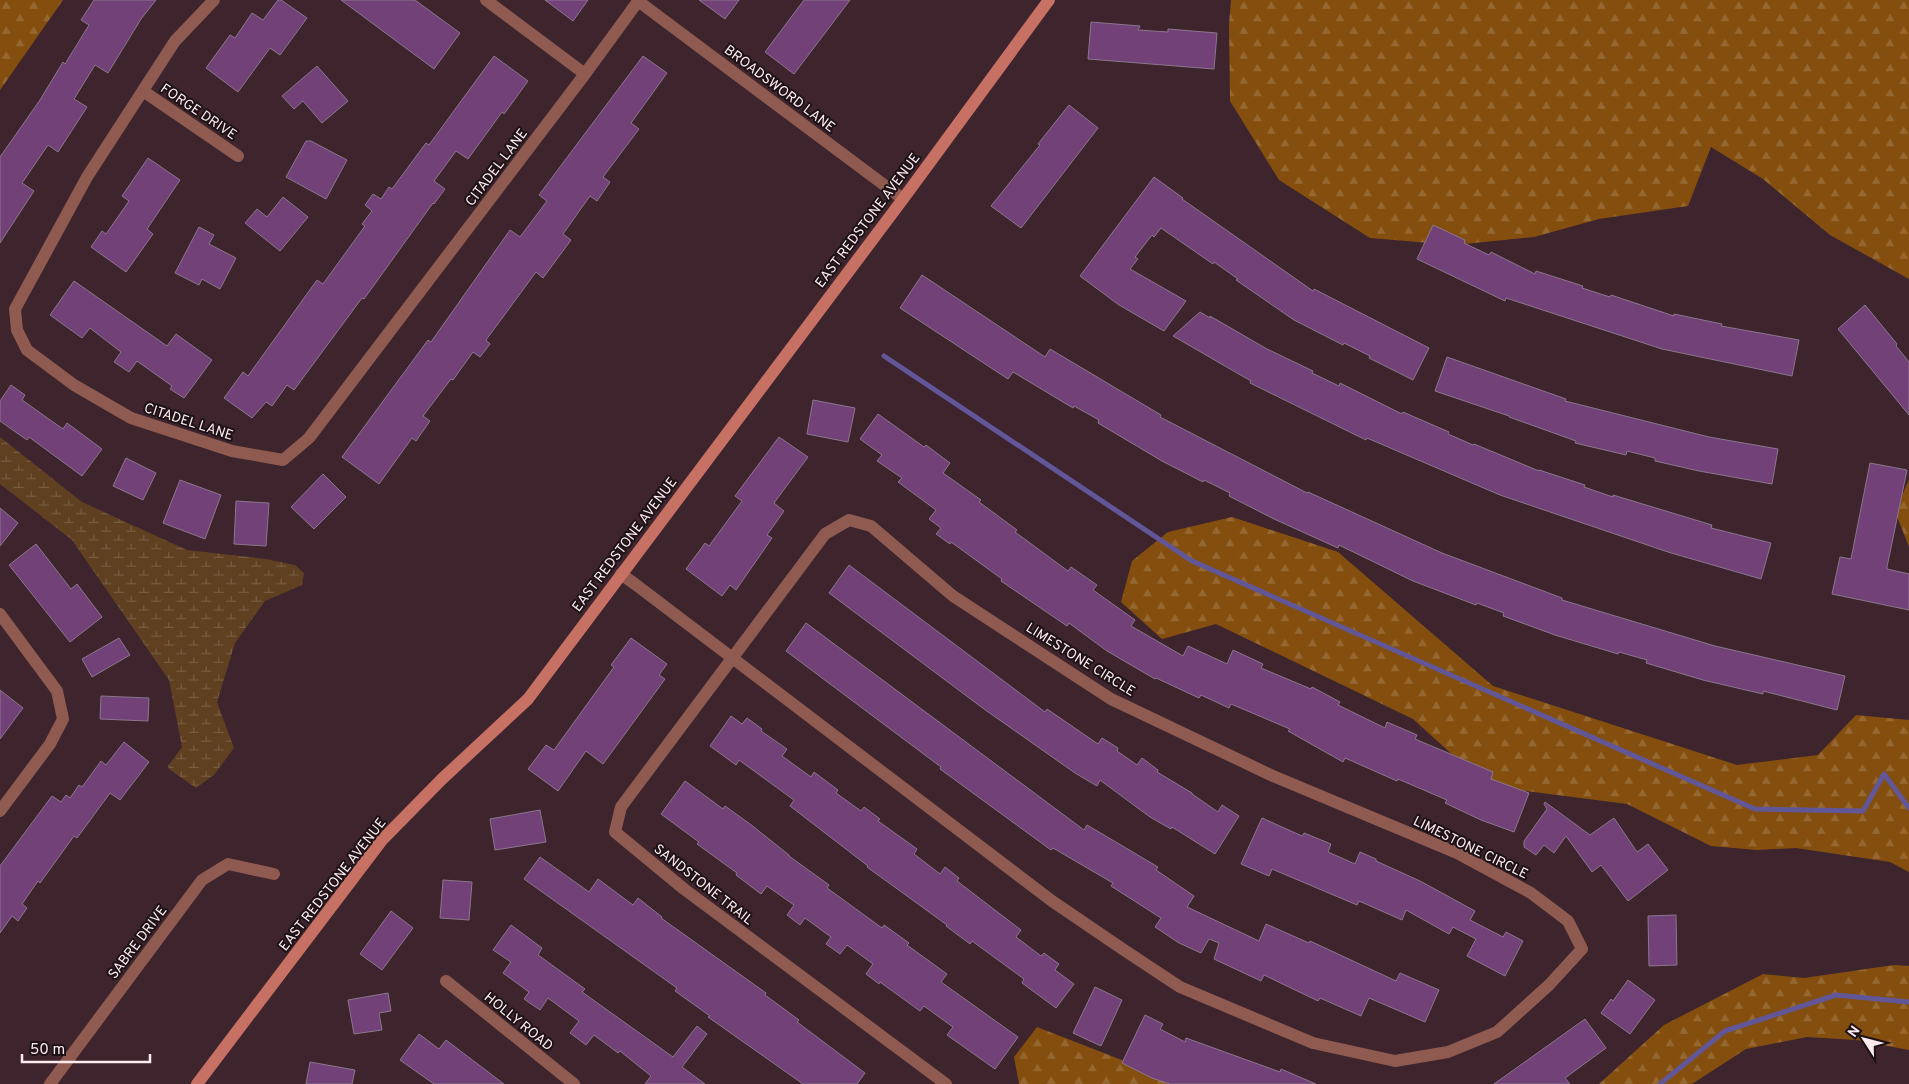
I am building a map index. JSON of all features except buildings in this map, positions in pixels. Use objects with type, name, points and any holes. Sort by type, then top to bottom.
[{"type":"street","name":"CITADEL LANE","points":[[214,0],[175,40],[87,178],[15,309],[17,330],[28,350],[50,368],[131,418],[232,451],[284,460],[309,438],[585,74],[638,1]]},
{"type":"street","points":[[486,0],[585,74]]},
{"type":"street","name":"EAST REDSTONE AVENUE","points":[[197,1084],[382,840],[442,779],[528,699],[903,199],[1049,0]]},
{"type":"street","name":"BROADSWORD LANE","points":[[638,1],[903,199]]},
{"type":"street","name":"FORGE DRIVE","points":[[143,91],[238,156]]},
{"type":"street","name":"LIMESTONE CIRCLE","points":[[621,574],[1052,901],[1124,950],[1180,986],[1313,1043],[1395,1061],[1448,1052],[1497,1032],[1549,984],[1582,949],[1568,921],[1531,893],[1465,858],[1273,776],[1111,699],[953,596],[871,526],[849,520],[824,534],[732,658]]},
{"type":"street","points":[[0,614],[57,691],[63,720],[50,744],[0,811]]},
{"type":"street","name":"SANDSTONE TRAIL","points":[[732,658],[621,807],[615,832],[684,889],[946,1084]]},
{"type":"street","name":"SABRE DRIVE","points":[[50,1084],[202,880],[228,864],[274,874]]},
{"type":"street","name":"HOLLY ROAD","points":[[446,981],[574,1084]]},
{"type":"green space","points":[[0,0],[63,0],[0,90]]},
{"type":"green space","points":[[1231,0],[1909,0],[1909,279],[1830,235],[1763,179],[1711,147],[1688,206],[1599,219],[1534,237],[1454,245],[1370,238],[1279,180],[1230,101],[1229,24]]},
{"type":"green space","points":[[0,437],[82,502],[187,550],[266,559],[295,565],[304,573],[302,585],[265,601],[235,643],[217,702],[234,748],[214,775],[196,788],[169,769],[168,766],[182,747],[169,680],[72,540],[0,484]]},
{"type":"green space","points":[[1909,480],[1909,547],[1895,511]]},
{"type":"green space","points":[[1232,517],[1338,552],[1493,686],[1737,765],[1818,755],[1856,715],[1909,720],[1909,872],[1890,862],[1796,848],[1757,850],[1711,846],[1627,804],[1487,786],[1413,719],[1216,624],[1162,639],[1121,602],[1132,561],[1168,532]]},
{"type":"green space","points":[[1894,965],[1909,966],[1909,1050],[1856,1040],[1807,1037],[1746,1049],[1692,1084],[1599,1084],[1664,1025],[1763,974],[1804,978]]},
{"type":"green space","points":[[1037,1027],[1173,1080],[1191,1084],[1019,1084],[1014,1057]]},
{"type":"waterway","points":[[884,356],[1192,561],[1755,809],[1863,811],[1884,774],[1909,808]]},
{"type":"waterway","points":[[1660,1084],[1725,1031],[1836,995],[1909,1002]]}]
